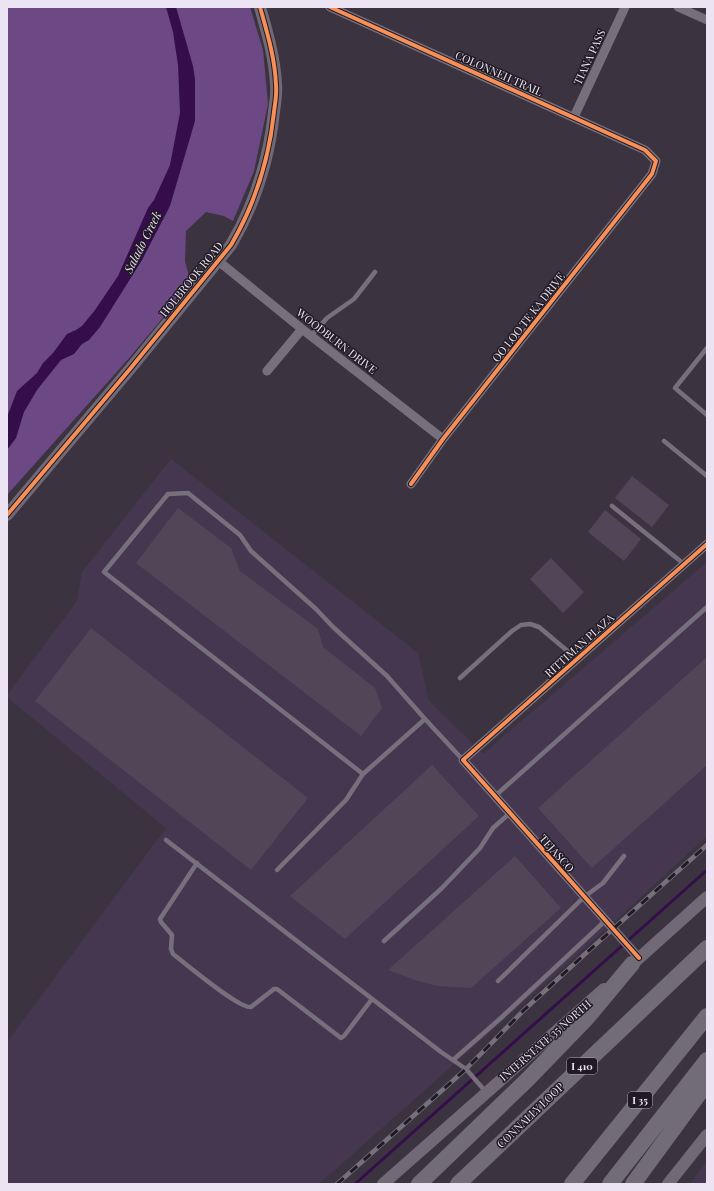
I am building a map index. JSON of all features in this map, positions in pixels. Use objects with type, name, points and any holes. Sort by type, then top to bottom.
[{"type":"highway","name":"CONNALLY LOOP","points":[[458,1184],[707,948]]},
{"type":"highway","points":[[419,1184],[528,1079],[587,1018],[636,961]]},
{"type":"highway","name":"I 35","points":[[572,1184],[707,1016]]},
{"type":"highway","name":"I 35","points":[[610,1184],[707,1060]]},
{"type":"highway","points":[[633,1184],[707,1083]]},
{"type":"street","name":"HOLBROOK ROAD","points":[[7,515],[130,369],[217,260],[231,245],[243,225],[260,184],[267,160],[276,86],[274,60],[260,7]]},
{"type":"street","name":"COLONNEH TRAIL","points":[[330,7],[645,150],[656,161]]},
{"type":"street","name":"TIANA PASS","points":[[574,117],[625,7]]},
{"type":"street","points":[[678,7],[707,20]]},
{"type":"street","name":"OO LOO TE KA DRIVE","points":[[411,484],[443,439],[652,174],[656,161]]},
{"type":"street","name":"WOODBURN DRIVE","points":[[217,260],[311,336],[443,439]]},
{"type":"street","points":[[268,371],[302,328]]},
{"type":"street","name":"RITTIMAN PLAZA","points":[[463,760],[707,544]]},
{"type":"street","name":"TEJASCO","points":[[463,760],[622,940],[636,961]]},
{"type":"street","name":"INTERSTATE 35 NORTH","points":[[383,1184],[707,897]]},
{"type":"street","points":[[668,1184],[707,1135]]},
{"type":"lane","points":[[311,336],[326,318],[354,299],[375,272]]},
{"type":"lane","points":[[707,348],[675,388],[707,415]]},
{"type":"lane","points":[[664,441],[707,476]]},
{"type":"lane","points":[[362,774],[104,572],[168,494],[188,493],[240,535],[251,551],[316,609],[333,627],[387,676],[425,720],[463,760]]},
{"type":"lane","points":[[612,506],[684,564]]},
{"type":"lane","points":[[495,796],[707,607]]},
{"type":"lane","points":[[460,678],[512,631],[521,625],[530,624],[539,627],[576,659]]},
{"type":"lane","points":[[277,870],[346,800],[362,774],[425,720]]},
{"type":"lane","points":[[384,941],[442,888],[480,848],[493,828],[510,813]]},
{"type":"lane","points":[[166,840],[441,1052],[461,1064],[486,1092]]},
{"type":"lane","points":[[498,981],[584,897],[603,883],[624,856]]},
{"type":"lane","points":[[197,863],[160,919],[172,935],[170,949],[173,954],[233,1000],[247,1008],[274,988],[278,989],[341,1038],[372,999]]},
{"type":"lane","points":[[453,1060],[502,1018],[605,921]]},
{"type":"shaded area","points":[[7,7],[250,7],[263,50],[268,104],[254,171],[233,221],[224,216],[206,212],[186,231],[185,261],[191,284],[130,357],[7,495]]},
{"type":"shaded area","points":[[171,459],[418,653],[429,701],[483,754],[707,562],[707,836],[603,932],[319,1184],[7,1184],[7,1042],[166,828],[7,697],[7,695],[77,601],[82,572]]},
{"type":"shaded area","points":[[707,1161],[707,1184],[690,1184]]},
{"type":"water","name":"Salado Creek","points":[[166,7],[176,7],[193,66],[195,79],[195,121],[170,206],[142,260],[100,327],[74,354],[61,360],[37,390],[24,412],[16,438],[7,450],[7,417],[17,391],[37,373],[43,363],[53,353],[67,334],[82,326],[95,310],[118,276],[148,208],[154,200],[170,165],[180,113],[178,65],[173,32]]},
{"type":"building","points":[[632,476],[669,505],[652,527],[615,498]]},
{"type":"building","points":[[178,508],[231,548],[240,571],[318,629],[323,647],[375,688],[382,708],[361,736],[136,563]]},
{"type":"building","points":[[605,510],[641,539],[624,561],[588,532]]},
{"type":"building","points":[[551,558],[584,592],[563,613],[530,579]]},
{"type":"building","points":[[91,628],[308,798],[251,870],[35,701]]},
{"type":"building","points":[[707,657],[707,765],[592,868],[538,808]]},
{"type":"building","points":[[432,765],[479,816],[345,939],[290,896]]},
{"type":"building","points":[[515,856],[561,908],[471,988],[437,986],[388,970]]},
{"type":"waterway","points":[[355,1184],[707,870]]},
{"type":"railway","points":[[337,1184],[466,1069],[524,1010],[707,845]]},
{"type":"cycle path","points":[[7,515],[130,369],[231,245],[240,229],[254,198],[265,164],[272,130],[276,95],[272,55],[260,7]]},
{"type":"cycle path","points":[[330,7],[645,150],[656,161],[652,174],[443,439],[411,484]]},
{"type":"cycle path","points":[[639,958],[463,760],[707,544]]}]
